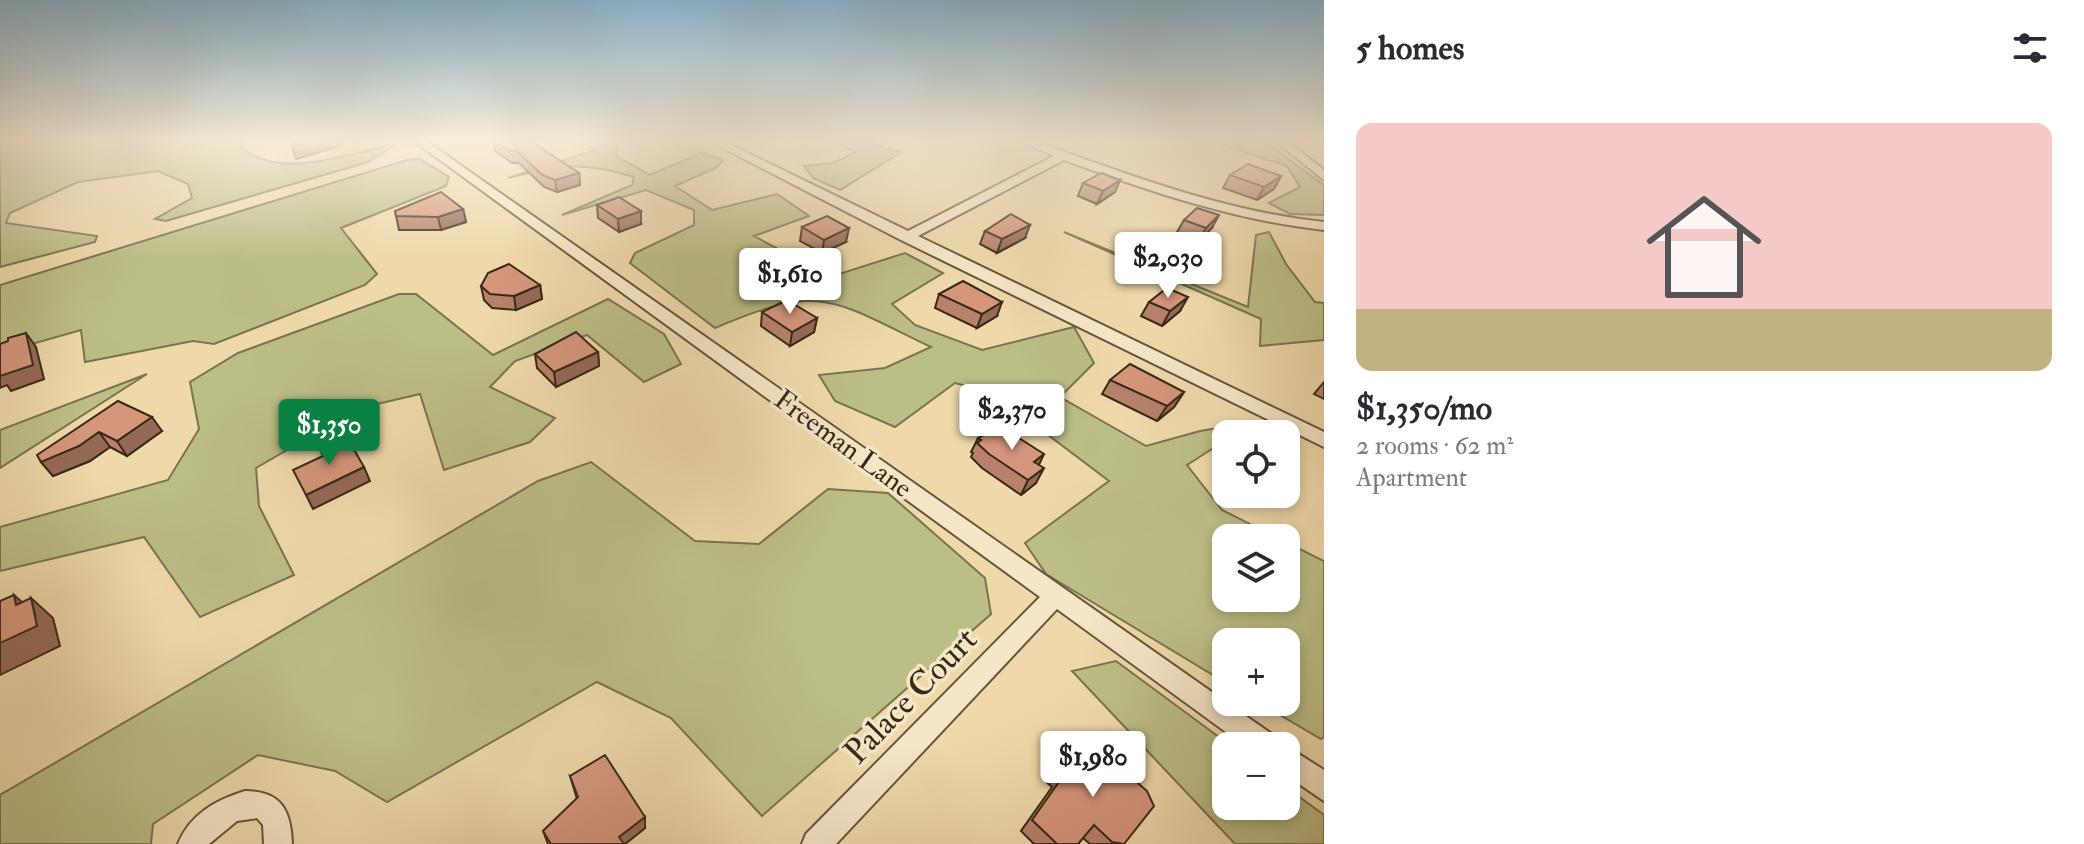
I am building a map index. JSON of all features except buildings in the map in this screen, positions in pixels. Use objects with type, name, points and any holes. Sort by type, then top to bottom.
[{"type":"street","name":"Freeman Lane","points":[[474,180],[1247,732]]},
{"type":"street","points":[[793,180],[1324,440]]},
{"type":"street","points":[[906,237],[1015,180]]},
{"type":"street","points":[[1136,180],[1220,210],[1274,222],[1324,226]]},
{"type":"street","name":"Palace Court","points":[[816,844],[1056,595]]},
{"type":"street","points":[[1300,769],[1324,787]]},
{"type":"street","points":[[192,844],[208,821],[222,811],[253,803],[265,807],[274,815],[279,828],[278,844]]},
{"type":"green space","points":[[0,180],[90,180],[78,182],[10,213],[6,223],[97,236],[95,242],[0,267]]},
{"type":"green space","points":[[180,180],[305,180],[166,221],[155,219],[192,198],[188,184]]},
{"type":"green space","points":[[341,180],[448,180],[446,186],[341,228],[377,274],[365,285],[214,344],[193,341],[85,362],[81,330],[0,353],[0,285]]},
{"type":"green space","points":[[633,180],[688,180],[675,186],[712,210],[777,194],[809,216],[754,236],[830,277],[905,253],[943,273],[892,304],[915,325],[982,350],[1074,327],[1094,363],[1060,397],[1146,446],[1212,429],[1212,449],[1187,465],[1212,497],[1212,508],[1220,508],[1250,524],[1212,524],[1212,612],[1300,612],[1300,549],[1324,561],[1324,737],[1321,739],[1282,716],[1300,716],[1300,628],[1212,628],[1212,675],[1046,574],[1025,543],[1109,481],[991,392],[955,383],[895,427],[835,401],[819,375],[885,368],[931,347],[870,317],[826,302],[804,301],[780,305],[715,328],[630,263],[635,253],[694,225],[694,210],[646,190],[562,215],[632,185]]},
{"type":"green space","points":[[818,180],[855,180],[840,190]]},
{"type":"green space","points":[[1296,180],[1318,180],[1324,185],[1324,215],[1290,214],[1269,203],[1300,187]]},
{"type":"green space","points":[[1064,232],[1248,307],[1256,235],[1269,232],[1286,264],[1315,302],[1324,303],[1324,340],[1260,346],[1261,319]]},
{"type":"green space","points":[[399,294],[416,294],[493,355],[608,299],[664,334],[681,364],[644,382],[587,335],[515,361],[490,387],[555,418],[530,442],[444,470],[420,394],[360,408],[256,468],[259,506],[294,575],[200,617],[144,537],[0,571],[0,527],[168,480],[199,429],[190,382],[238,353]]},
{"type":"green space","points":[[147,374],[0,468],[0,430]]},
{"type":"green space","points":[[591,462],[695,541],[759,544],[828,489],[888,493],[985,578],[991,614],[762,816],[671,718],[597,682],[387,802],[335,771],[258,755],[153,824],[151,844],[0,844],[0,795],[538,481]]},
{"type":"green space","points":[[1116,661],[1212,732],[1212,820],[1072,671]]},
{"type":"green space","points":[[1300,797],[1324,815],[1324,844],[1235,844],[1212,820],[1300,820]]}]
